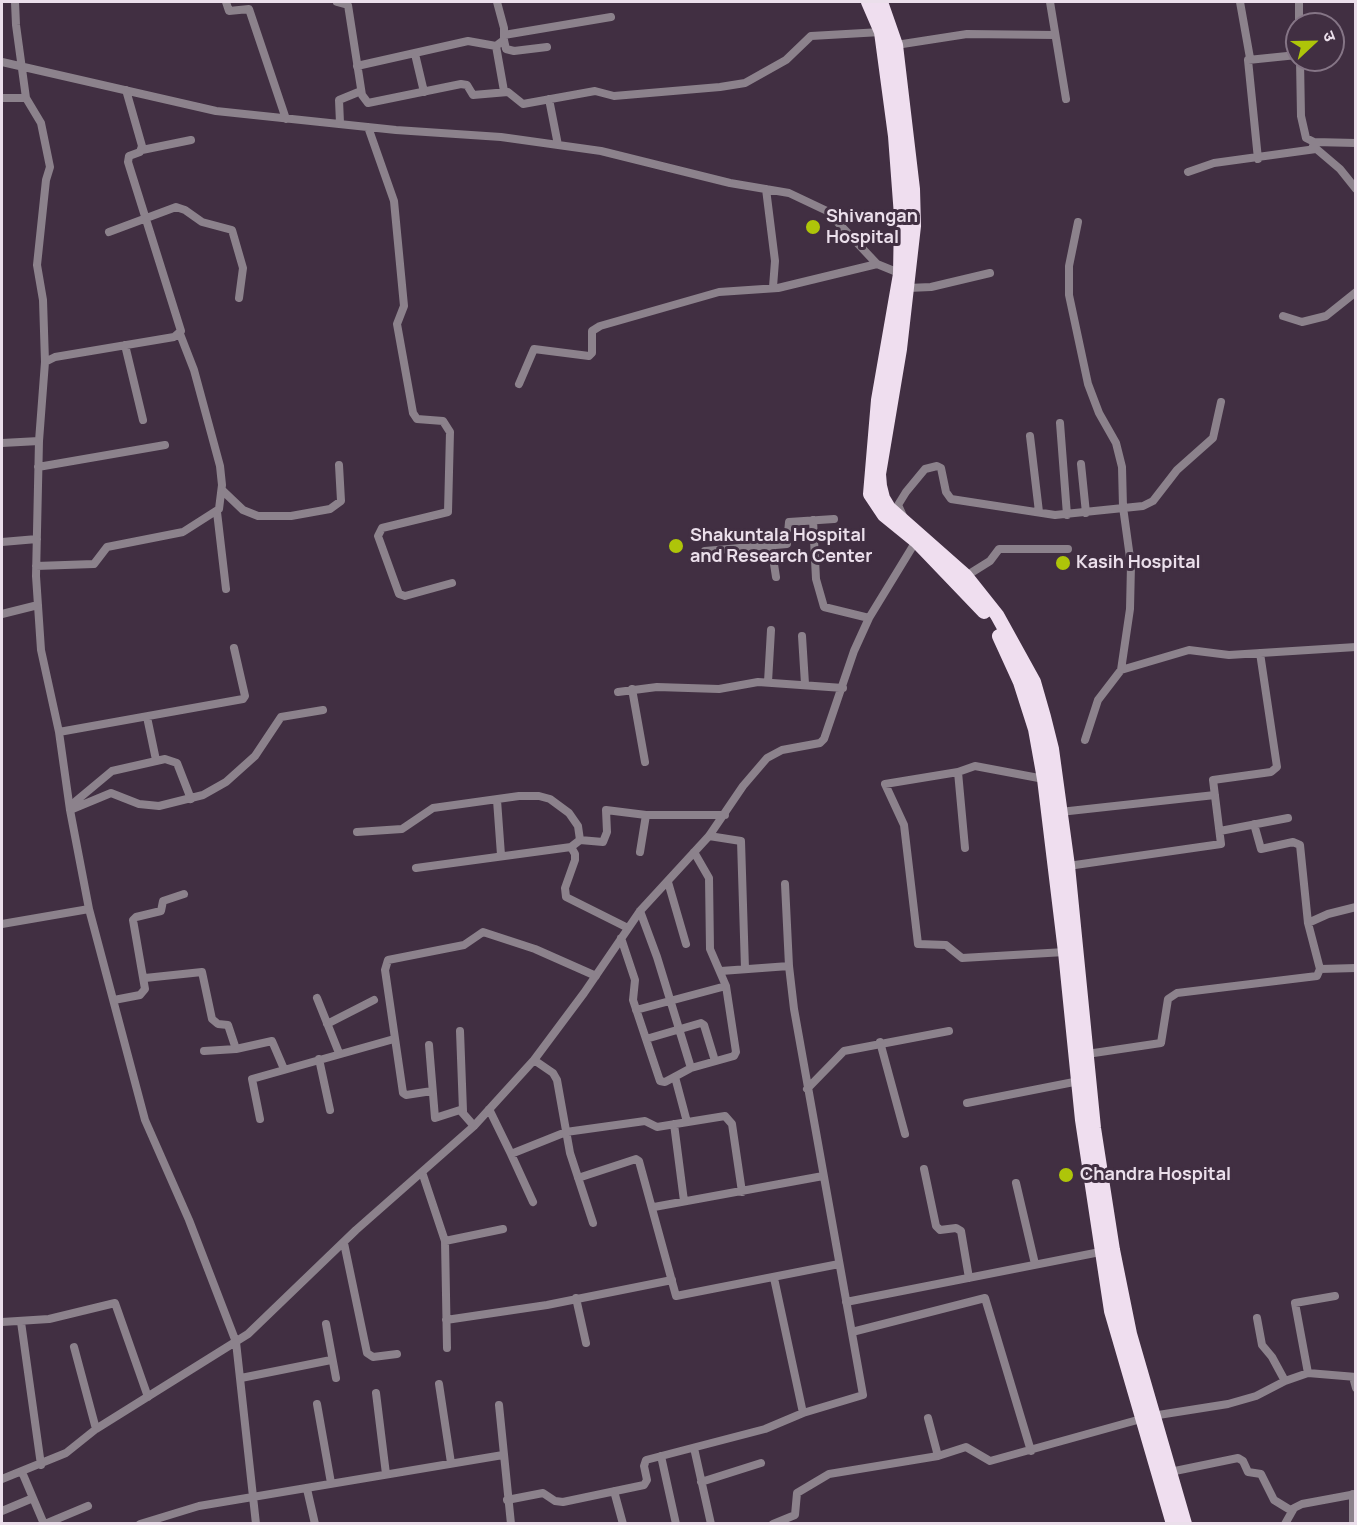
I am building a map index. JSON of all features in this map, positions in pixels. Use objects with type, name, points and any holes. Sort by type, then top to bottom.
[{"type":"highway","points":[[868,2],[881,32],[900,188],[906,280],[878,400],[869,482],[870,494],[875,505],[980,606],[1001,640],[1020,682],[1035,729],[1044,779],[1065,952],[1082,1120],[1100,1252],[1111,1311],[1147,1418],[1170,1472],[1185,1524]]},
{"type":"highway","points":[[881,2],[896,45],[913,189],[914,226],[879,474],[883,498],[966,576],[997,615],[1034,682],[1052,749],[1068,866],[1094,1128],[1113,1250],[1147,1418],[1173,1524]]},
{"type":"street","points":[[15,2],[26,98],[41,123],[50,167],[46,180],[37,265],[43,300],[45,362],[39,441],[36,566],[41,650],[59,732],[89,909],[145,1120],[189,1220],[236,1342],[255,1524]]},
{"type":"street","points":[[226,2],[229,11],[248,5],[286,119]]},
{"type":"street","points":[[337,2],[348,5],[361,91],[363,99],[368,103],[461,84],[466,85],[473,95],[504,91],[513,94],[523,104],[595,91],[614,96],[660,94],[745,83],[786,60],[811,36],[881,32]]},
{"type":"street","points":[[497,2],[506,49],[514,51],[547,47]]},
{"type":"street","points":[[1050,2],[1066,99]]},
{"type":"street","points":[[1240,2],[1250,58],[1247,65],[1258,159]]},
{"type":"street","points":[[496,46],[504,38],[611,17]]},
{"type":"street","points":[[896,45],[967,34],[1055,35]]},
{"type":"street","points":[[357,66],[468,41],[496,46]]},
{"type":"street","points":[[496,46],[504,91]]},
{"type":"street","points":[[415,54],[424,92]]},
{"type":"street","points":[[1250,58],[1285,56]]},
{"type":"street","points":[[2,62],[216,111],[368,127],[501,137],[601,151],[789,193],[827,211],[876,264],[906,280],[931,287],[990,273]]},
{"type":"street","points":[[1300,72],[1301,116],[1308,141],[1340,169],[1356,189]]},
{"type":"street","points":[[126,90],[142,150]]},
{"type":"street","points":[[340,123],[339,100],[361,91]]},
{"type":"street","points":[[2,98],[26,98]]},
{"type":"street","points":[[549,99],[558,145]]},
{"type":"street","points":[[368,127],[394,201],[404,306],[397,324],[413,413],[417,419],[443,421],[450,432],[448,512],[382,528],[378,536],[399,594],[405,596],[452,583]]},
{"type":"street","points":[[191,140],[142,150],[128,159],[181,326],[180,334],[194,370],[212,437],[222,490],[217,512],[226,590]]},
{"type":"street","points":[[1308,141],[1356,143]]},
{"type":"street","points":[[1188,172],[1214,163],[1258,159],[1316,149]]},
{"type":"street","points":[[766,189],[775,261],[774,287]]},
{"type":"street","points":[[109,232],[146,217],[181,207],[202,222],[232,230],[243,268],[239,298]]},
{"type":"street","points":[[1078,222],[1069,266],[1069,295],[1088,384],[1099,413],[1116,443],[1122,467],[1122,507],[1131,565],[1131,609],[1121,670],[1098,700],[1085,740]]},
{"type":"street","points":[[519,384],[531,352],[537,347],[589,356],[592,353],[592,331],[600,326],[708,295],[774,287],[876,264]]},
{"type":"street","points":[[1283,316],[1302,322],[1326,316],[1356,292]]},
{"type":"street","points":[[45,362],[55,357],[180,334]]},
{"type":"street","points":[[125,345],[143,420]]},
{"type":"street","points":[[907,521],[899,509],[899,503],[924,470],[937,466],[941,468],[946,492],[951,499],[1067,515],[1149,503],[1177,470],[1207,445],[1216,432],[1221,402]]},
{"type":"street","points":[[1060,423],[1067,515]]},
{"type":"street","points":[[1030,436],[1039,512]]},
{"type":"street","points":[[2,443],[39,441]]},
{"type":"street","points":[[38,467],[165,445]]},
{"type":"street","points":[[1081,464],[1086,513]]},
{"type":"street","points":[[222,490],[243,510],[258,516],[291,516],[330,510],[341,501],[339,465]]},
{"type":"street","points":[[36,566],[94,564],[107,547],[183,532],[201,518],[217,512]]},
{"type":"street","points":[[705,551],[789,543],[789,522],[834,519]]},
{"type":"street","points":[[813,520],[816,579],[824,608],[870,618]]},
{"type":"street","points":[[2,542],[37,539]]},
{"type":"street","points":[[2,1479],[66,1453],[96,1430],[248,1334],[344,1243],[474,1126],[534,1060],[596,976],[640,911],[709,836],[743,786],[767,758],[782,750],[820,743],[824,739],[854,651],[870,618],[916,542]]},
{"type":"street","points":[[771,545],[776,577]]},
{"type":"street","points":[[966,576],[990,561],[999,549],[1068,549]]},
{"type":"street","points":[[2,614],[38,605]]},
{"type":"street","points":[[768,682],[771,630]]},
{"type":"street","points":[[802,636],[805,684]]},
{"type":"street","points":[[1121,670],[1189,650],[1229,655],[1356,646]]},
{"type":"street","points":[[59,732],[243,699],[245,696],[234,648]]},
{"type":"street","points":[[1068,866],[1221,844],[1212,783],[1216,778],[1276,769],[1268,689],[1260,653]]},
{"type":"street","points":[[618,692],[632,689],[719,689],[768,682],[843,688]]},
{"type":"street","points":[[632,689],[645,762]]},
{"type":"street","points":[[71,809],[114,793],[146,806],[159,806],[191,799],[215,789],[240,771],[255,756],[281,717],[322,710]]},
{"type":"street","points":[[147,717],[156,760]]},
{"type":"street","points":[[71,809],[76,801],[112,771],[156,760],[172,759],[177,763],[191,799]]},
{"type":"street","points":[[1044,779],[975,766],[958,772],[885,784],[904,825],[918,944],[946,945],[962,958],[1065,952]]},
{"type":"street","points":[[958,772],[965,848]]},
{"type":"street","points":[[1060,812],[1215,795]]},
{"type":"street","points":[[357,832],[394,832],[409,826],[433,808],[519,796],[539,796],[550,799],[575,819],[580,840]]},
{"type":"street","points":[[497,800],[501,855]]},
{"type":"street","points":[[416,868],[571,847],[580,840],[600,843],[605,840],[606,810],[646,815],[725,815]]},
{"type":"street","points":[[640,852],[646,815]]},
{"type":"street","points":[[1220,831],[1288,818]]},
{"type":"street","points":[[1087,1054],[1161,1043],[1168,999],[1177,993],[1317,976],[1320,969],[1308,922],[1300,845],[1293,842],[1261,849],[1254,825]]},
{"type":"street","points":[[709,836],[741,841],[745,969]]},
{"type":"street","points":[[571,847],[575,860],[565,888],[566,897],[628,928]]},
{"type":"street","points":[[621,938],[635,980],[633,1000],[660,1081],[665,1082],[691,1068],[735,1054],[726,986],[710,949],[709,878],[694,852]]},
{"type":"street","points":[[668,882],[686,944]]},
{"type":"street","points":[[507,1500],[543,1493],[555,1501],[564,1502],[647,1483],[644,1462],[765,1429],[804,1413],[863,1395],[807,1089],[789,966],[785,884]]},
{"type":"street","points":[[114,1000],[143,993],[145,978],[133,920],[136,917],[161,911],[163,901],[184,894]]},
{"type":"street","points":[[1308,922],[1335,911],[1356,907]]},
{"type":"street","points":[[2,924],[89,909]]},
{"type":"street","points":[[640,911],[691,1068]]},
{"type":"street","points":[[432,1091],[406,1095],[403,1093],[385,970],[388,960],[393,957],[464,945],[483,932],[535,949],[596,976]]},
{"type":"street","points":[[721,971],[789,966]]},
{"type":"street","points":[[1320,969],[1356,968]]},
{"type":"street","points":[[145,978],[202,972],[212,1020],[218,1024],[228,1025],[236,1049]]},
{"type":"street","points":[[636,1010],[726,986]]},
{"type":"street","points":[[317,998],[339,1053]]},
{"type":"street","points":[[327,1024],[374,1000]]},
{"type":"street","points":[[646,1040],[703,1024],[715,1061]]},
{"type":"street","points":[[460,1031],[463,1111],[474,1126]]},
{"type":"street","points":[[807,1089],[840,1053],[880,1042],[949,1031]]},
{"type":"street","points":[[260,1119],[252,1079],[394,1039]]},
{"type":"street","points":[[204,1051],[236,1049],[272,1041],[284,1069]]},
{"type":"street","points":[[880,1042],[905,1134]]},
{"type":"street","points":[[429,1045],[432,1091],[437,1119],[456,1110],[463,1111]]},
{"type":"street","points":[[319,1059],[330,1110]]},
{"type":"street","points":[[534,1060],[555,1076],[566,1132],[593,1222]]},
{"type":"street","points":[[675,1077],[687,1122]]},
{"type":"street","points":[[967,1103],[1079,1081]]},
{"type":"street","points":[[489,1109],[533,1202]]},
{"type":"street","points":[[511,1154],[566,1132],[645,1121],[653,1127],[725,1116],[730,1119],[741,1191]]},
{"type":"street","points":[[674,1124],[684,1202]]},
{"type":"street","points":[[578,1178],[639,1161],[654,1207],[672,1280],[673,1293],[676,1296],[839,1264]]},
{"type":"street","points":[[924,1169],[936,1226],[939,1230],[956,1228],[961,1231],[969,1278]]},
{"type":"street","points":[[422,1172],[445,1241],[447,1348]]},
{"type":"street","points":[[654,1207],[823,1176]]},
{"type":"street","points":[[1016,1183],[1035,1264]]},
{"type":"street","points":[[445,1241],[503,1229]]},
{"type":"street","points":[[344,1243],[367,1353],[373,1357],[396,1354]]},
{"type":"street","points":[[846,1302],[1100,1252]]},
{"type":"street","points":[[774,1278],[804,1413]]},
{"type":"street","points":[[446,1320],[672,1280]]},
{"type":"street","points":[[1308,1373],[1295,1303],[1335,1296]]},
{"type":"street","points":[[576,1298],[586,1343]]},
{"type":"street","points":[[852,1332],[985,1298],[1031,1450]]},
{"type":"street","points":[[2,1322],[49,1319],[115,1303],[148,1397]]},
{"type":"street","points":[[1257,1318],[1262,1346],[1272,1357],[1285,1381]]},
{"type":"street","points":[[21,1322],[41,1465]]},
{"type":"street","points":[[326,1324],[336,1378]]},
{"type":"street","points":[[74,1347],[96,1430]]},
{"type":"street","points":[[241,1378],[331,1360]]},
{"type":"street","points":[[773,1524],[795,1515],[797,1493],[829,1474],[938,1456],[966,1447],[985,1460],[996,1461],[1147,1418],[1228,1404],[1256,1396],[1285,1381],[1308,1373],[1354,1377],[1356,1388]]},
{"type":"street","points":[[440,1384],[451,1463]]},
{"type":"street","points":[[376,1393],[386,1474]]},
{"type":"street","points":[[317,1404],[331,1483]]},
{"type":"street","points":[[499,1405],[507,1500],[512,1524]]},
{"type":"street","points":[[928,1418],[938,1456]]},
{"type":"street","points":[[694,1448],[711,1524]]},
{"type":"street","points":[[140,1524],[199,1506],[252,1499],[331,1483],[503,1455]]},
{"type":"street","points":[[661,1456],[676,1524]]},
{"type":"street","points":[[1170,1472],[1238,1458],[1243,1461],[1248,1472],[1261,1474],[1274,1500],[1292,1511]]},
{"type":"street","points":[[701,1482],[761,1463]]},
{"type":"street","points":[[22,1472],[45,1524],[88,1506]]},
{"type":"street","points":[[307,1489],[315,1524]]},
{"type":"street","points":[[614,1491],[623,1524]]},
{"type":"street","points":[[1286,1524],[1292,1511],[1302,1504],[1354,1494],[1353,1524]]},
{"type":"street","points":[[2,1511],[33,1498]]},
{"type":"place","name":"Shivangan Hospital","points":[[813,227]]},
{"type":"place","name":"Shakuntala Hospital and Research Center","points":[[676,546]]},
{"type":"place","name":"Kasih Hospital","points":[[1063,563]]},
{"type":"place","name":"Chandra Hospital","points":[[1066,1175]]}]
